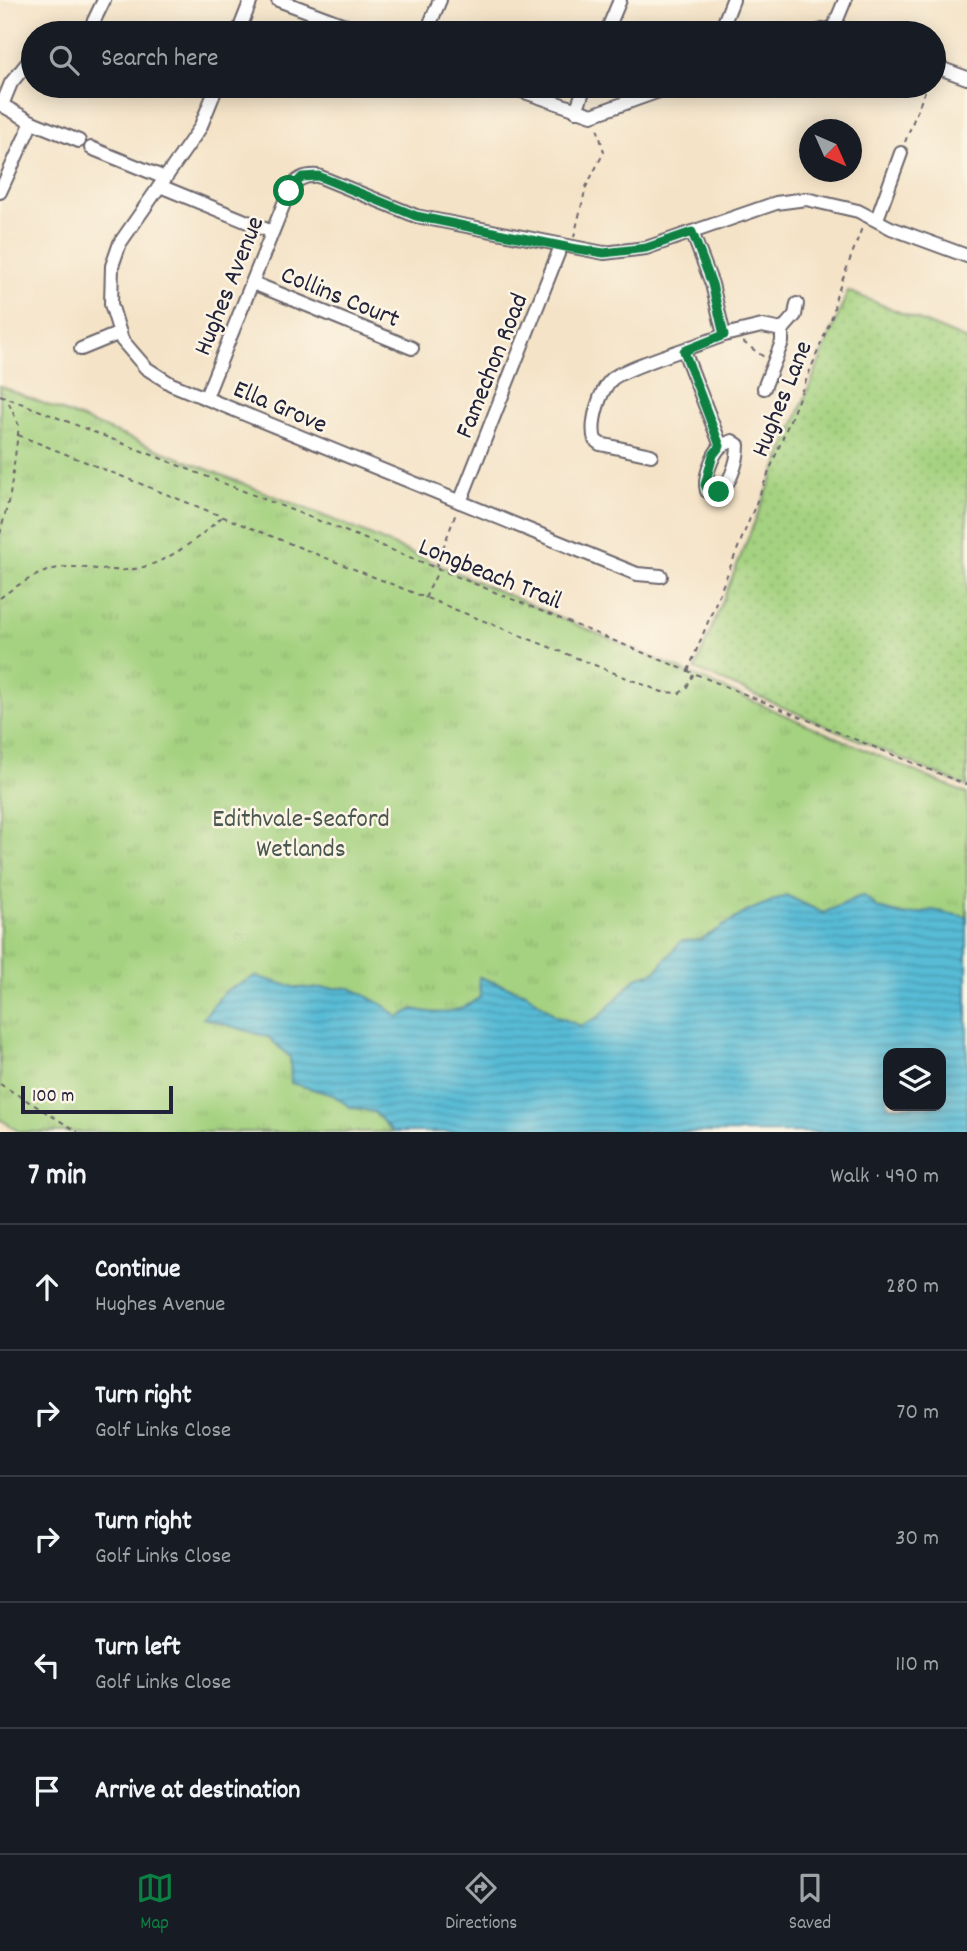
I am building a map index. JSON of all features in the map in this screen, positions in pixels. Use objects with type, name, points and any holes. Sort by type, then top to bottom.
[{"type":"street","points":[[94,21],[104,0]]},
{"type":"street","points":[[243,21],[251,0]]},
{"type":"street","points":[[278,0],[334,21]]},
{"type":"street","points":[[431,21],[439,0]]},
{"type":"street","points":[[611,21],[620,0]]},
{"type":"street","points":[[725,21],[733,0]]},
{"type":"street","points":[[841,21],[845,0]]},
{"type":"street","points":[[946,70],[967,78]]},
{"type":"street","points":[[21,71],[11,83],[1,105],[32,122],[79,141]]},
{"type":"street","name":"Ella Grove","points":[[212,98],[200,128],[120,243],[112,266],[111,304],[122,340],[146,368],[171,384],[637,574],[661,576]]},
{"type":"street","points":[[540,98],[596,115],[641,98]]},
{"type":"street","points":[[576,111],[581,98]]},
{"type":"street","points":[[0,192],[32,122]]},
{"type":"street","points":[[91,148],[272,232]]},
{"type":"street","points":[[873,217],[901,153]]},
{"type":"street","name":"Hughes Avenue","points":[[206,397],[272,232],[295,182],[318,176],[416,216],[604,253],[646,248],[795,199],[828,202],[873,217],[891,228],[967,256]]},
{"type":"street","points":[[692,232],[712,284],[724,335]]},
{"type":"street","name":"Famechon Road","points":[[460,502],[566,247]]},
{"type":"street","name":"Collins Court","points":[[253,283],[412,348]]},
{"type":"street","points":[[764,388],[775,360],[782,330],[793,318],[797,304]]},
{"type":"street","points":[[651,456],[596,443],[593,429],[597,410],[614,378],[738,331],[762,326],[782,330]]},
{"type":"street","points":[[81,349],[120,333]]},
{"type":"street","points":[[684,351],[720,446]]},
{"type":"path","points":[[901,153],[922,98]]},
{"type":"path","points":[[566,247],[586,187],[604,152],[597,126]]},
{"type":"path","name":"Hughes Lane","points":[[688,671],[833,314],[836,296],[873,217]]},
{"type":"path","points":[[738,331],[744,343],[754,352],[775,360]]},
{"type":"path","name":"Longbeach Trail","points":[[0,395],[967,785]]},
{"type":"path","points":[[0,534],[10,495],[19,426],[6,397]]},
{"type":"path","points":[[18,435],[662,692],[680,694],[694,674]]},
{"type":"path","points":[[425,598],[460,502]]},
{"type":"path","points":[[0,598],[37,575],[64,567],[127,570],[155,563],[192,544],[223,516]]},
{"type":"path","points":[[0,1084],[78,1132]]},
{"type":"green space","points":[[848,291],[967,340],[967,787],[695,669]]},
{"type":"green space","name":"Edithvale-Seaford Wetlands","points":[[0,386],[349,526],[967,794],[967,1132],[20,1132],[0,1119]]},
{"type":"water","points":[[786,895],[823,913],[863,895],[878,908],[906,915],[933,910],[967,917],[967,1132],[393,1132],[374,1112],[350,1107],[333,1095],[291,1083],[290,1057],[268,1037],[203,1018],[225,991],[255,976],[297,988],[351,988],[382,1004],[399,1017],[414,1009],[448,1012],[464,1007],[480,997],[479,977],[526,993],[556,1016],[581,1026],[599,1017],[636,978],[655,972],[681,941],[700,940],[748,911]]},
{"type":"route","points":[[289,191],[302,177],[318,176],[416,216],[604,253],[646,248],[692,232],[712,284],[724,335],[684,351],[720,446],[713,455],[706,490],[719,492]]}]
